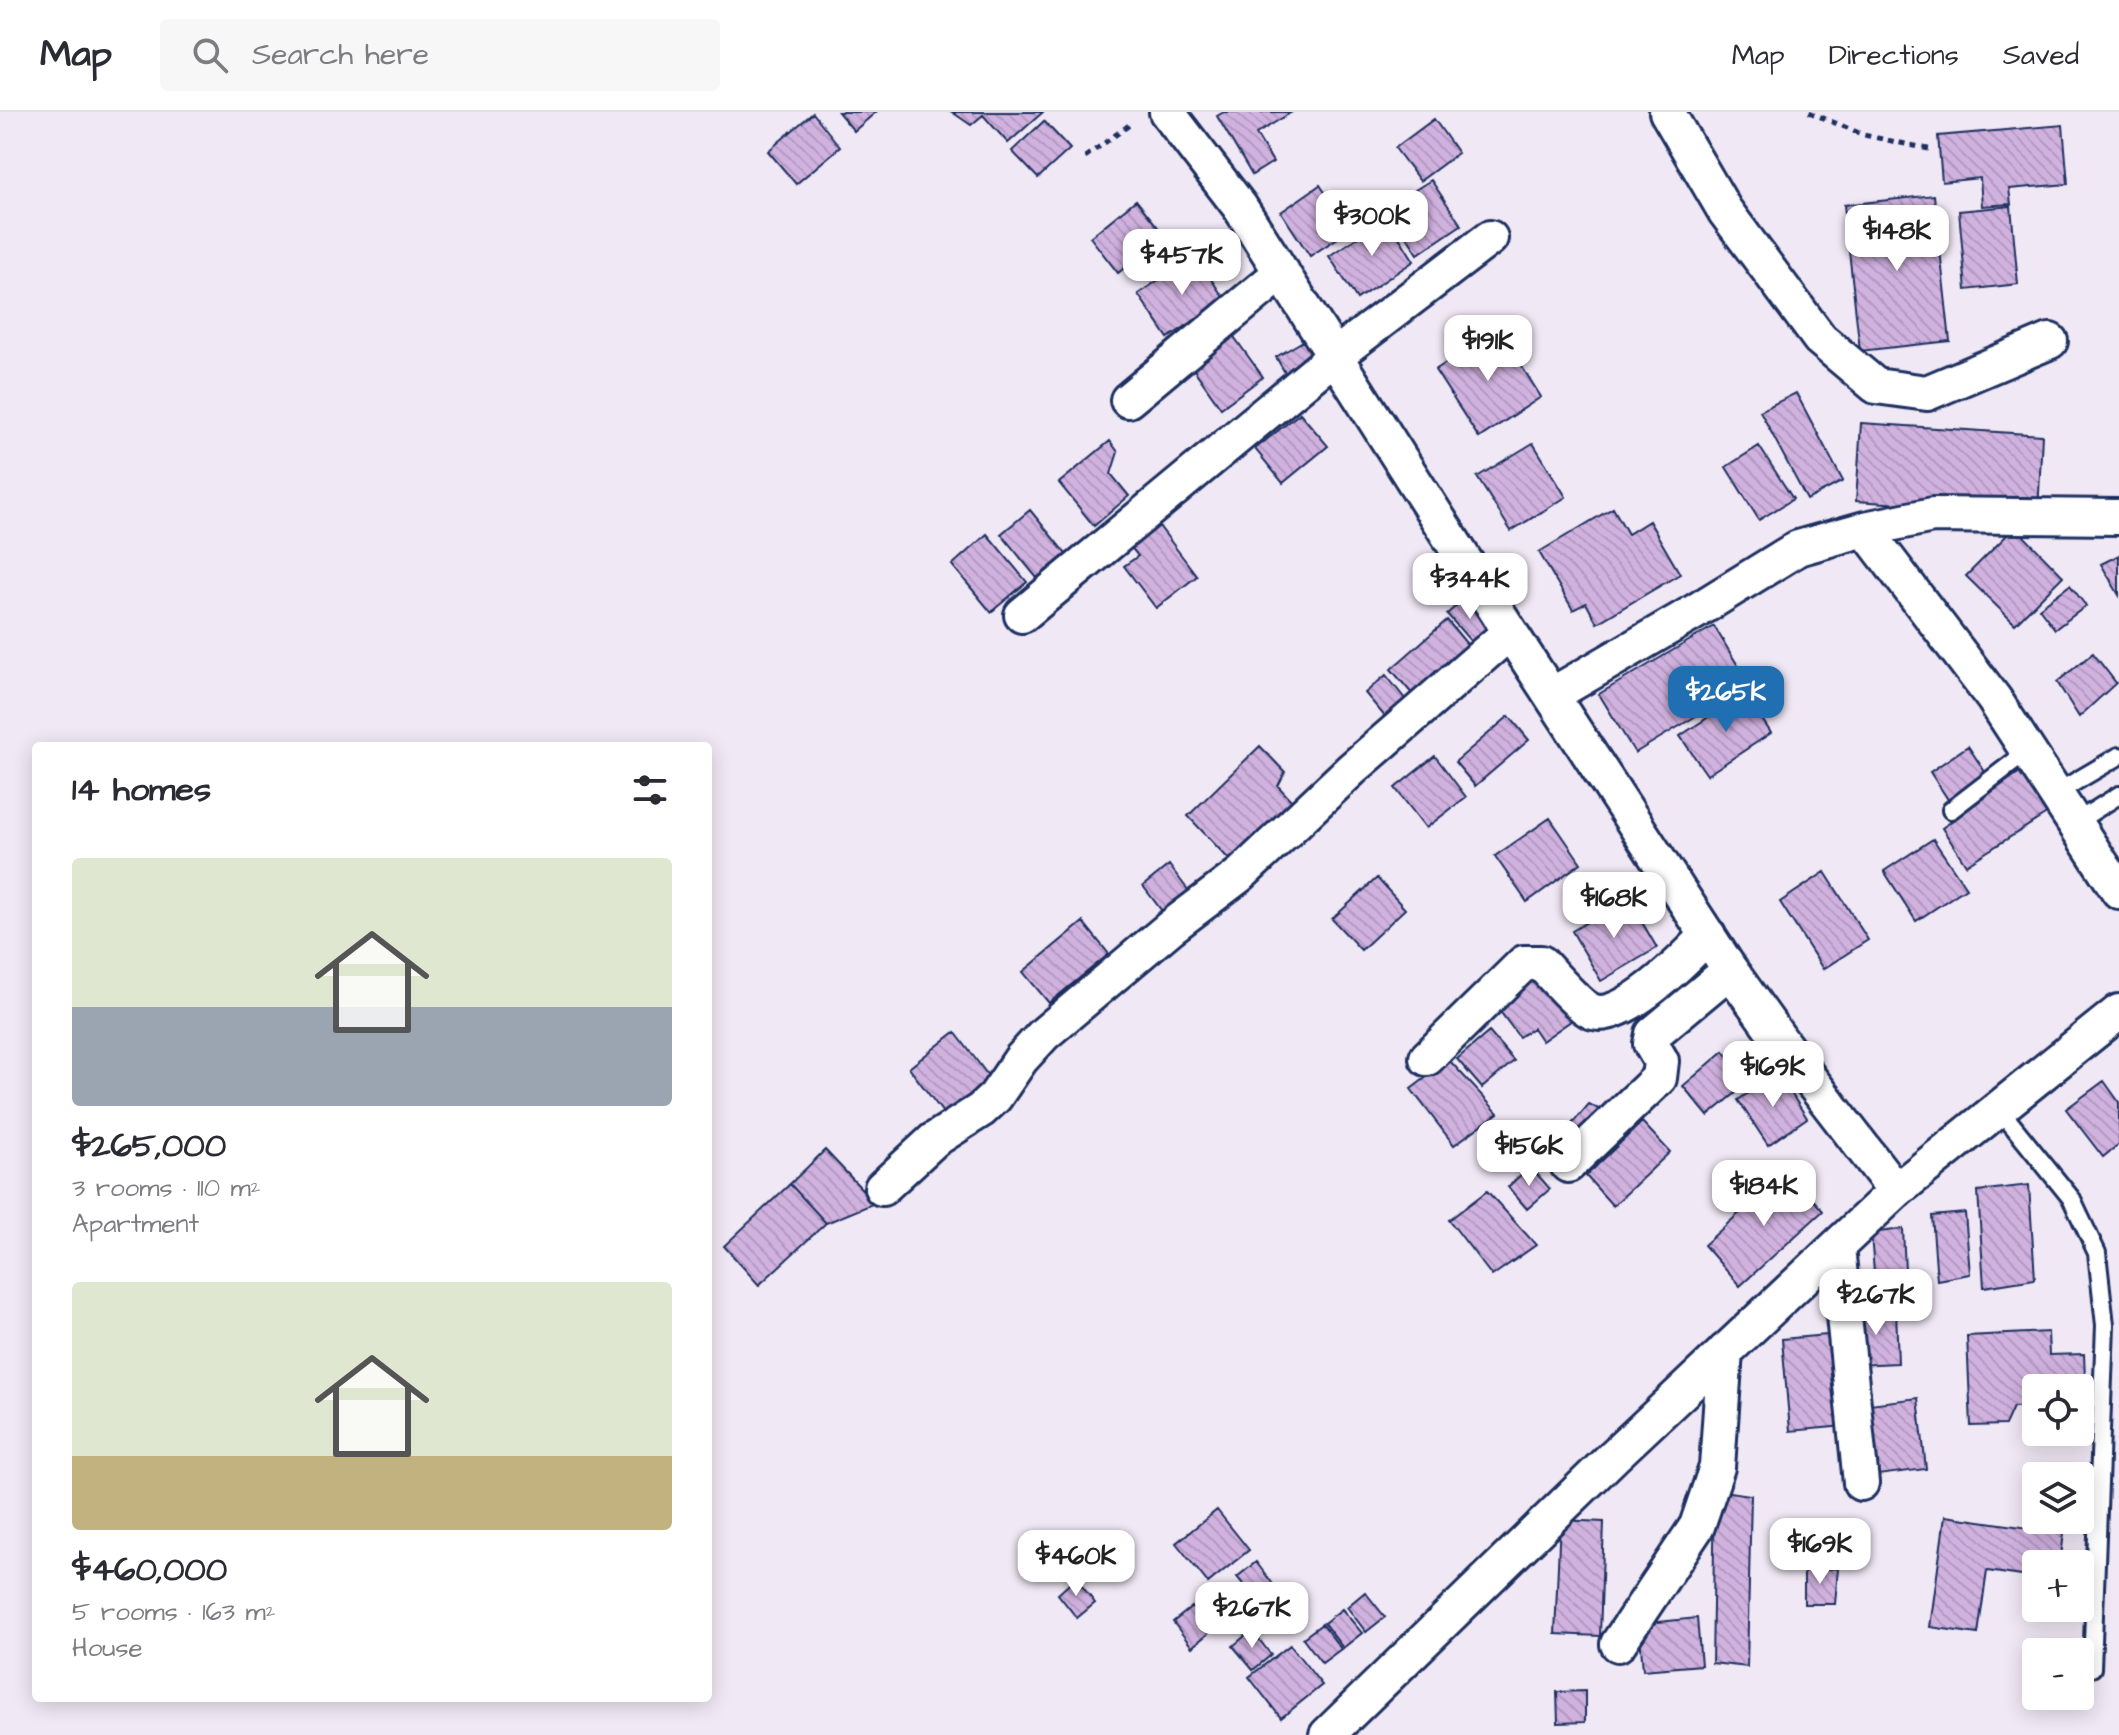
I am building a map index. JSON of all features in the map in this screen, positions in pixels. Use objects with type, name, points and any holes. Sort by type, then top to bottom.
[{"type":"street","points":[[1667,112],[1725,211],[1820,339],[1876,386],[1927,393],[2050,341]]},
{"type":"street","points":[[1151,116],[1240,207],[1510,632],[1730,970],[1896,1191]]},
{"type":"street","points":[[1022,615],[1335,356],[1490,238]]},
{"type":"street","points":[[1128,400],[1282,272]]},
{"type":"street","points":[[1552,695],[1798,548],[1865,529],[1933,515],[2119,517]]},
{"type":"street","points":[[1865,529],[1994,699],[2119,891]]},
{"type":"street","points":[[882,1188],[934,1140],[981,1110],[995,1097],[1021,1059],[1044,1034],[1171,927],[1241,874],[1352,769],[1510,632]]},
{"type":"street","points":[[1427,1058],[1524,963],[1541,963],[1590,1011],[1606,1014],[1676,970],[1708,935]]},
{"type":"street","points":[[1568,1165],[1659,1078],[1662,1067],[1651,1044],[1653,1034],[1730,970]]},
{"type":"street","points":[[1327,1735],[1614,1456],[1896,1191],[2119,1012]]},
{"type":"street","points":[[1837,1247],[1861,1483]]},
{"type":"street","points":[[1618,1644],[1697,1526],[1717,1467],[1725,1351]]},
{"type":"lane","points":[[1951,810],[2028,751]]},
{"type":"lane","points":[[2056,793],[2119,756]]},
{"type":"lane","points":[[2076,822],[2119,795]]},
{"type":"lane","points":[[2000,1110],[2071,1198],[2097,1253],[2105,1325],[2093,1638]]},
{"type":"path","points":[[1809,112],[1864,135],[1933,150]]},
{"type":"path","points":[[1085,157],[1151,116]]},
{"type":"building","points":[[838,112],[876,112],[854,131]]},
{"type":"building","points":[[952,112],[1043,112],[1008,143],[983,115],[971,125]]},
{"type":"building","points":[[1224,112],[1292,112],[1256,134],[1273,162],[1252,175],[1217,116]]},
{"type":"building","points":[[813,113],[840,147],[796,184],[768,151]]},
{"type":"building","points":[[1434,119],[1458,153],[1420,181],[1395,148]]},
{"type":"building","points":[[1044,121],[1070,149],[1038,178],[1012,151]]},
{"type":"building","points":[[2063,125],[2068,184],[2009,189],[2011,204],[1982,206],[1980,178],[1942,182],[1938,136]]},
{"type":"building","points":[[1431,180],[1461,225],[1418,254],[1388,207]]},
{"type":"building","points":[[1320,185],[1350,230],[1310,256],[1281,212]]},
{"type":"building","points":[[1934,195],[1950,341],[1860,351],[1844,205]]},
{"type":"building","points":[[1136,200],[1165,236],[1118,273],[1090,237]]},
{"type":"building","points":[[2011,206],[2018,284],[1966,290],[1959,211]]},
{"type":"building","points":[[1387,218],[1414,261],[1357,299],[1329,256]]},
{"type":"building","points":[[1195,255],[1225,300],[1168,338],[1138,294]]},
{"type":"building","points":[[1498,329],[1541,397],[1479,438],[1435,370]]},
{"type":"building","points":[[1232,334],[1263,377],[1221,408],[1190,364]]},
{"type":"building","points":[[1303,341],[1315,359],[1287,376],[1276,357]]},
{"type":"building","points":[[1796,393],[1843,481],[1807,500],[1760,411]]},
{"type":"building","points":[[1300,413],[1328,446],[1283,483],[1255,449]]},
{"type":"building","points":[[1861,423],[2042,435],[2038,513],[1856,501]]},
{"type":"building","points":[[1110,441],[1118,452],[1111,474],[1129,496],[1094,526],[1059,483]]},
{"type":"building","points":[[1533,443],[1566,497],[1511,531],[1477,477]]},
{"type":"building","points":[[1759,446],[1793,499],[1759,520],[1726,467]]},
{"type":"building","points":[[1613,508],[1628,534],[1649,521],[1680,574],[1597,623],[1586,603],[1573,610],[1539,552]]},
{"type":"building","points":[[1030,510],[1066,554],[1037,578],[1001,534]]},
{"type":"building","points":[[1153,518],[1197,576],[1156,608],[1124,566],[1138,556],[1125,540]]},
{"type":"building","points":[[2015,527],[2063,576],[2015,624],[1966,576]]},
{"type":"building","points":[[987,534],[1027,582],[991,612],[952,565]]},
{"type":"building","points":[[2119,555],[2119,595],[2101,564]]},
{"type":"building","points":[[2070,585],[2086,606],[2055,629],[2039,608]]},
{"type":"building","points":[[1466,597],[1494,629],[1474,645],[1447,614]]},
{"type":"building","points":[[1447,620],[1475,654],[1419,702],[1391,669]]},
{"type":"building","points":[[1714,626],[1749,684],[1635,753],[1599,694]]},
{"type":"building","points":[[2093,653],[2116,683],[2079,717],[2057,682]]},
{"type":"building","points":[[1386,675],[1413,709],[1393,726],[1365,693]]},
{"type":"building","points":[[1745,693],[1771,733],[1707,775],[1680,736]]},
{"type":"building","points":[[1509,716],[1529,740],[1475,786],[1455,762]]},
{"type":"building","points":[[1260,746],[1285,772],[1278,786],[1302,812],[1240,871],[1188,816]]},
{"type":"building","points":[[1968,746],[1987,775],[1949,801],[1930,772]]},
{"type":"building","points":[[1435,756],[1466,797],[1426,828],[1395,788]]},
{"type":"building","points":[[2028,766],[2056,808],[1966,865],[1942,828]]},
{"type":"building","points":[[1550,818],[1581,863],[1527,902],[1495,856]]},
{"type":"building","points":[[1933,839],[1966,888],[1916,921],[1884,871]]},
{"type":"building","points":[[1169,865],[1191,894],[1165,915],[1143,886]]},
{"type":"building","points":[[1825,872],[1868,940],[1823,969],[1780,902]]},
{"type":"building","points":[[1377,878],[1405,909],[1361,950],[1332,919]]},
{"type":"building","points":[[1628,898],[1657,948],[1601,981],[1572,931]]},
{"type":"building","points":[[1083,922],[1109,954],[1049,1003],[1023,972]]},
{"type":"building","points":[[1536,977],[1575,1018],[1542,1041],[1533,1028],[1519,1037],[1496,1006]]},
{"type":"building","points":[[955,1032],[996,1086],[950,1122],[909,1068]]},
{"type":"building","points":[[1489,1032],[1514,1061],[1482,1088],[1457,1059]]},
{"type":"building","points":[[1724,1051],[1749,1082],[1708,1116],[1683,1086]]},
{"type":"building","points":[[1449,1060],[1498,1113],[1454,1145],[1411,1089]]},
{"type":"building","points":[[1778,1073],[1807,1118],[1768,1145],[1738,1100]]},
{"type":"building","points":[[2104,1081],[2119,1102],[2119,1144],[2103,1157],[2066,1109]]},
{"type":"building","points":[[1589,1104],[1606,1113],[1576,1151],[1559,1139]]},
{"type":"building","points":[[1642,1122],[1670,1152],[1613,1206],[1586,1176]]},
{"type":"building","points":[[825,1150],[875,1203],[826,1223],[790,1184]]},
{"type":"building","points":[[1530,1166],[1550,1189],[1527,1209],[1508,1187]]},
{"type":"building","points":[[1787,1170],[1823,1211],[1740,1286],[1704,1245]]},
{"type":"building","points":[[790,1184],[826,1223],[759,1285],[724,1246]]},
{"type":"building","points":[[2029,1185],[2035,1279],[1984,1287],[1978,1191]]},
{"type":"building","points":[[1487,1191],[1536,1245],[1492,1276],[1449,1220]]},
{"type":"building","points":[[1965,1213],[1970,1274],[1937,1280],[1932,1216]]},
{"type":"building","points":[[1903,1229],[1905,1271],[1874,1273],[1871,1233]]},
{"type":"building","points":[[1896,1309],[1898,1363],[1855,1365],[1853,1311]]},
{"type":"building","points":[[2048,1332],[2049,1355],[2084,1354],[2085,1374],[2022,1374],[2022,1407],[2013,1407],[2005,1425],[1971,1426],[1967,1336]]},
{"type":"building","points":[[1838,1334],[1845,1426],[1790,1431],[1782,1339]]},
{"type":"building","points":[[1918,1398],[1926,1469],[1878,1475],[1869,1404]]},
{"type":"building","points":[[1715,1490],[1751,1495],[1747,1667],[1712,1663]]},
{"type":"building","points":[[1217,1510],[1249,1550],[1208,1583],[1176,1543]]},
{"type":"building","points":[[1945,1516],[2022,1527],[2022,1534],[2064,1534],[2062,1550],[2022,1550],[2022,1576],[1987,1571],[1978,1634],[1930,1627]]},
{"type":"building","points":[[1560,1520],[1604,1522],[1600,1636],[1555,1634]]},
{"type":"building","points":[[1256,1562],[1275,1587],[1257,1601],[1237,1577]]},
{"type":"building","points":[[1838,1568],[1835,1604],[1804,1604],[1804,1571]]},
{"type":"building","points":[[1076,1578],[1095,1603],[1077,1618],[1058,1594]]},
{"type":"building","points":[[1365,1592],[1385,1617],[1366,1632],[1347,1607]]},
{"type":"building","points":[[1192,1607],[1211,1631],[1192,1647],[1173,1622]]},
{"type":"building","points":[[1342,1609],[1362,1633],[1343,1648],[1324,1623]]},
{"type":"building","points":[[1697,1618],[1701,1665],[1643,1670],[1639,1624]]},
{"type":"building","points":[[1322,1624],[1341,1649],[1322,1663],[1303,1638]]},
{"type":"building","points":[[1252,1630],[1271,1655],[1253,1670],[1233,1646]]},
{"type":"building","points":[[1290,1645],[1322,1685],[1281,1718],[1249,1677]]},
{"type":"building","points":[[1585,1691],[1585,1722],[1558,1723],[1557,1692]]}]
